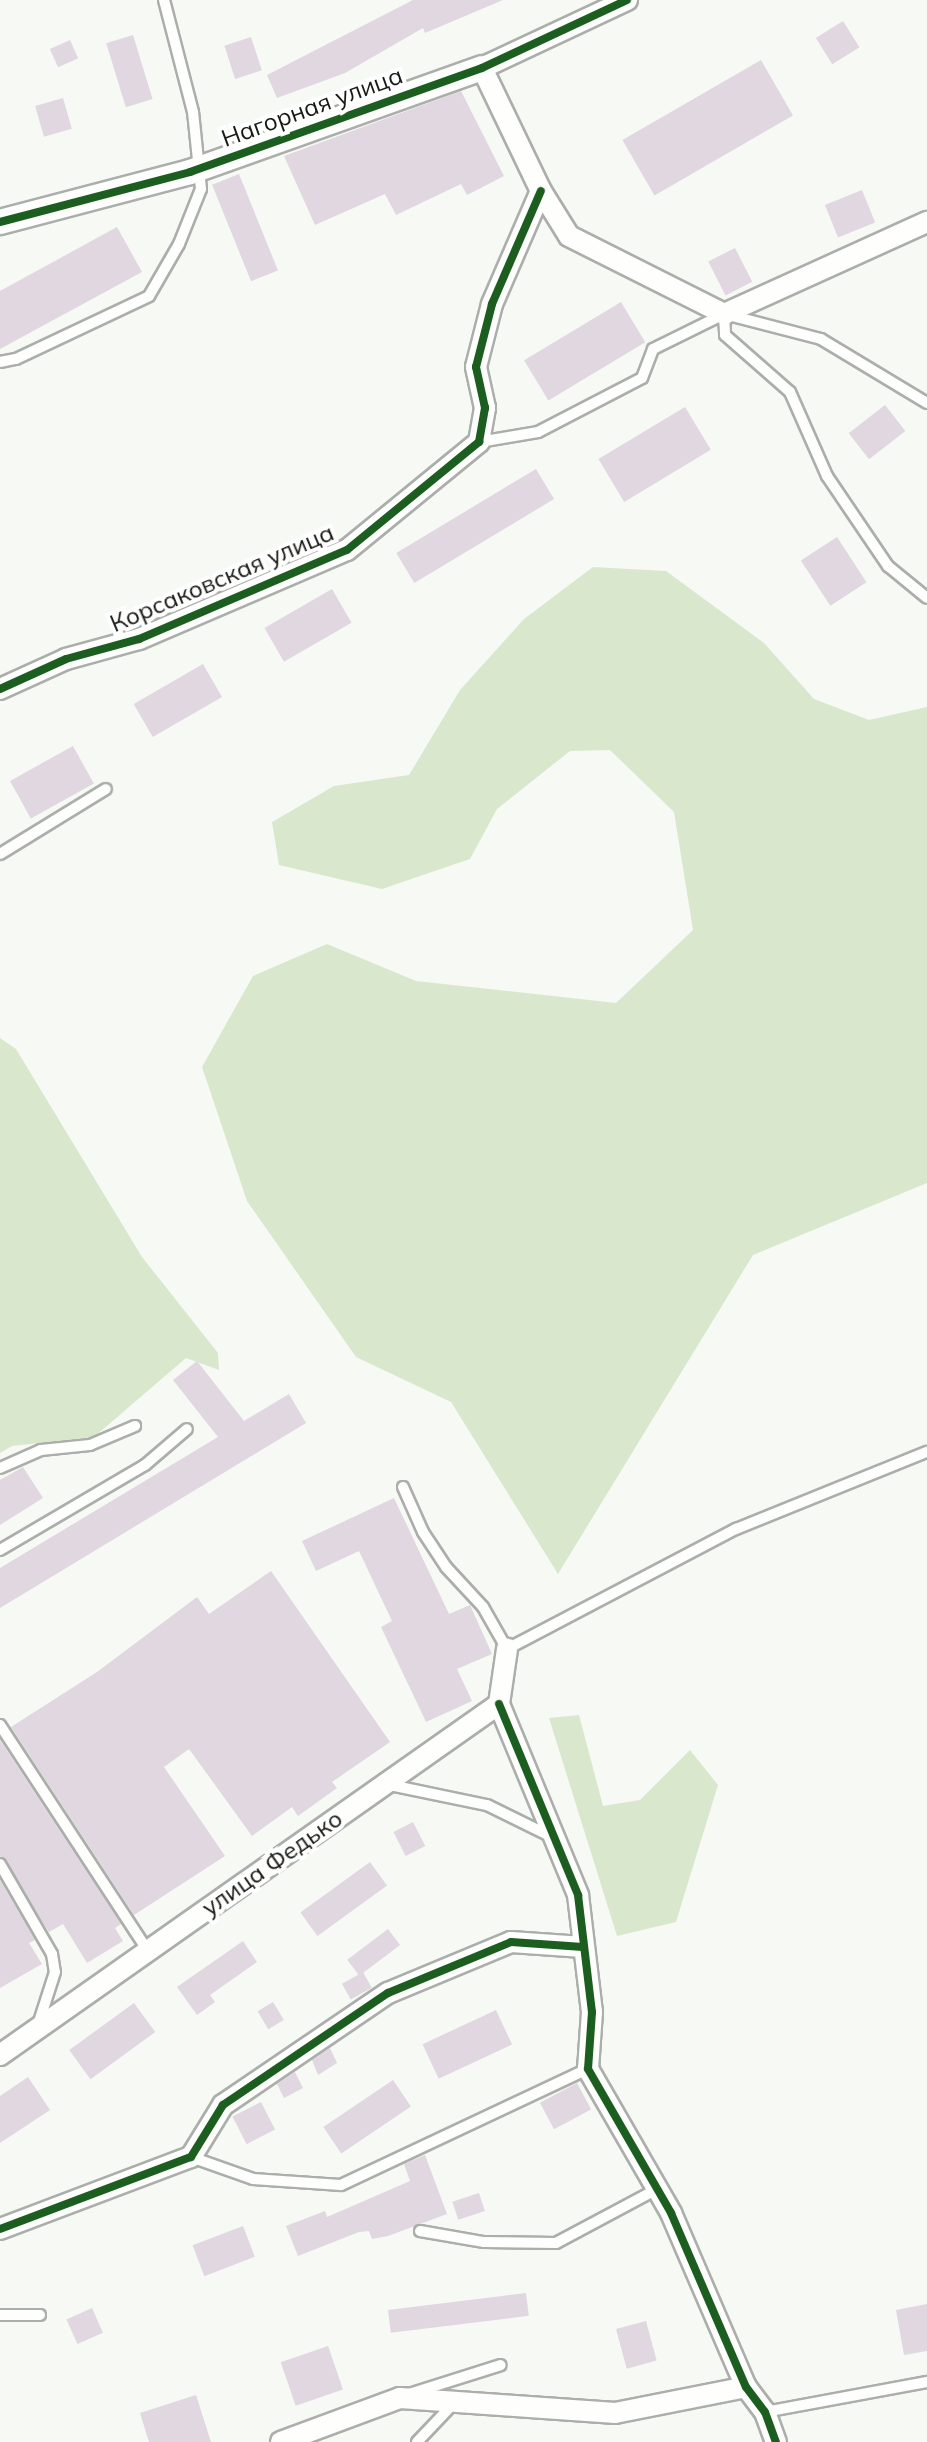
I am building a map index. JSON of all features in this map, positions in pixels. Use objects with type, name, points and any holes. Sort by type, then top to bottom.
[{"type":"street","name":"Нагорная улица","points":[[0,222],[199,168],[482,68],[627,0]]},
{"type":"street","points":[[482,68],[541,191],[569,236],[724,314],[927,222]]},
{"type":"street","points":[[479,442],[485,408],[476,367],[485,329],[541,191]]},
{"type":"street","name":"Корсаковская улица","points":[[0,689],[66,659],[139,639],[347,550],[479,442]]},
{"type":"street","points":[[507,1649],[499,1704],[578,1895],[592,2012],[588,2069],[657,2189],[746,2387],[765,2412],[776,2442]]},
{"type":"street","name":"улица Федько","points":[[0,2055],[499,1704]]},
{"type":"street","points":[[0,2229],[191,2157],[223,2105],[388,1993],[511,1942],[583,1947]]},
{"type":"street","points":[[281,2442],[400,2398],[615,2413],[746,2387]]},
{"type":"lane","points":[[0,362],[16,359],[149,296],[179,244],[201,189],[193,112],[164,0]]},
{"type":"lane","points":[[724,314],[725,335],[790,392],[827,476],[888,566],[927,598]]},
{"type":"lane","points":[[479,442],[538,432],[629,385],[642,378],[653,349],[724,314],[821,339],[927,403]]},
{"type":"lane","points":[[0,854],[106,789]]},
{"type":"lane","points":[[0,1468],[41,1450],[90,1445],[135,1426]]},
{"type":"lane","points":[[0,1550],[145,1465],[187,1429]]},
{"type":"lane","points":[[403,1487],[423,1532],[446,1567],[483,1607],[507,1649],[736,1529],[927,1452]]},
{"type":"lane","points":[[0,1725],[147,1950]]},
{"type":"lane","points":[[384,1784],[487,1805],[554,1838]]},
{"type":"lane","points":[[0,1864],[52,1954],[55,1972],[38,2027]]},
{"type":"lane","points":[[191,2157],[253,2179],[341,2185],[588,2069]]},
{"type":"lane","points":[[420,2231],[484,2242],[556,2243],[657,2189]]},
{"type":"lane","points":[[0,2315],[40,2315]]},
{"type":"lane","points":[[400,2398],[501,2365]]},
{"type":"lane","points":[[765,2412],[927,2382]]},
{"type":"lane","points":[[417,2442],[456,2401]]},
{"type":"green space","points":[[593,567],[666,571],[764,643],[814,699],[869,720],[927,707],[927,1183],[753,1255],[558,1574],[451,1402],[356,1357],[247,1201],[202,1067],[253,976],[327,944],[416,981],[616,1003],[693,930],[674,812],[610,750],[570,751],[497,809],[470,859],[382,889],[279,865],[272,822],[334,786],[409,775],[460,690],[524,619]]},
{"type":"green space","points":[[0,1038],[16,1049],[142,1257],[218,1353],[219,1370],[186,1358],[94,1437],[12,1446],[0,1453]]},
{"type":"green space","points":[[579,1715],[603,1806],[640,1800],[690,1750],[718,1785],[676,1922],[617,1936],[549,1718]]},
{"type":"building","points":[[413,0],[503,0],[425,33],[423,28],[345,73],[277,98],[267,75]]},
{"type":"building","points":[[843,21],[859,47],[832,64],[816,38]]},
{"type":"building","points":[[133,35],[153,99],[126,107],[106,43]]},
{"type":"building","points":[[251,37],[262,70],[235,79],[224,46]]},
{"type":"building","points":[[70,40],[78,58],[58,67],[50,49]]},
{"type":"building","points":[[761,60],[793,115],[654,195],[622,140]]},
{"type":"building","points":[[461,91],[504,176],[467,195],[461,184],[396,215],[385,194],[315,225],[284,156]]},
{"type":"building","points":[[63,98],[72,129],[44,137],[35,106]]},
{"type":"building","points":[[239,174],[278,270],[251,281],[212,185]]},
{"type":"building","points":[[862,190],[875,222],[838,237],[825,205]]},
{"type":"building","points":[[117,227],[142,272],[0,349],[0,291]]},
{"type":"building","points":[[735,248],[752,282],[726,295],[708,262]]},
{"type":"building","points":[[621,302],[645,342],[548,400],[524,360]]},
{"type":"building","points":[[885,405],[905,431],[869,459],[849,433]]},
{"type":"building","points":[[685,407],[711,450],[624,502],[598,459]]},
{"type":"building","points":[[536,469],[554,499],[414,583],[396,553]]},
{"type":"building","points":[[837,537],[866,582],[830,606],[801,560]]},
{"type":"building","points":[[332,589],[352,623],[284,662],[264,628]]},
{"type":"building","points":[[203,664],[222,697],[153,737],[134,704]]},
{"type":"building","points":[[73,746],[94,784],[31,819],[10,781]]},
{"type":"building","points":[[197,1361],[244,1421],[289,1394],[306,1423],[0,1608],[0,1568],[218,1437],[173,1380]]},
{"type":"building","points":[[23,1467],[43,1498],[0,1525],[0,1480]]},
{"type":"building","points":[[394,1498],[449,1614],[470,1605],[492,1654],[457,1669],[472,1701],[426,1722],[381,1627],[392,1621],[359,1551],[316,1571],[302,1541]]},
{"type":"building","points":[[271,1571],[390,1742],[332,1782],[337,1788],[298,1816],[292,1807],[252,1836],[189,1749],[164,1767],[225,1856],[134,1915],[11,1727],[97,1672],[197,1597],[209,1614]]},
{"type":"building","points":[[0,1740],[121,1924],[115,1928],[123,1941],[87,1963],[63,1924],[49,1932],[0,1856]]},
{"type":"building","points":[[413,1822],[425,1846],[406,1856],[393,1832]]},
{"type":"building","points":[[370,1862],[387,1885],[317,1936],[300,1913]]},
{"type":"building","points":[[0,1880],[35,1940],[29,1943],[42,1964],[0,1988]]},
{"type":"building","points":[[388,1929],[400,1945],[359,1976],[347,1960]]},
{"type":"building","points":[[243,1941],[257,1962],[210,1995],[215,2002],[197,2015],[177,1987]]},
{"type":"building","points":[[363,1972],[372,1988],[351,1999],[342,1984]]},
{"type":"building","points":[[273,2002],[284,2020],[268,2029],[258,2011]]},
{"type":"building","points":[[134,2003],[155,2032],[90,2079],[69,2050]]},
{"type":"building","points":[[496,2010],[512,2044],[439,2079],[423,2044]]},
{"type":"building","points":[[330,2048],[337,2063],[318,2075],[312,2060]]},
{"type":"building","points":[[295,2072],[303,2088],[284,2098],[277,2084]]},
{"type":"building","points":[[28,2077],[50,2110],[0,2143],[0,2096]]},
{"type":"building","points":[[393,2080],[411,2107],[341,2154],[323,2127]]},
{"type":"building","points":[[577,2083],[591,2109],[554,2129],[540,2103]]},
{"type":"building","points":[[261,2102],[275,2130],[247,2144],[232,2117]]},
{"type":"building","points":[[425,2155],[447,2214],[388,2236],[372,2239],[369,2231],[359,2232],[298,2256],[286,2226],[325,2211],[327,2217],[410,2181],[404,2164]]},
{"type":"building","points":[[479,2193],[485,2211],[458,2220],[452,2202]]},
{"type":"building","points":[[243,2226],[255,2257],[204,2276],[193,2245]]},
{"type":"building","points":[[526,2293],[529,2316],[391,2333],[388,2310]]},
{"type":"building","points":[[927,2304],[927,2351],[904,2355],[896,2310]]},
{"type":"building","points":[[92,2308],[103,2333],[77,2344],[66,2319]]},
{"type":"building","points":[[646,2321],[657,2361],[627,2369],[616,2329]]},
{"type":"building","points":[[328,2346],[343,2389],[296,2406],[281,2362]]},
{"type":"building","points":[[196,2395],[211,2442],[149,2442],[140,2413]]},
{"type":"cycle path","points":[[0,222],[190,172],[482,68],[627,0]]},
{"type":"cycle path","points":[[0,689],[66,659],[139,639],[347,550],[479,442],[485,408],[476,367],[492,304],[541,191]]},
{"type":"cycle path","points":[[499,1704],[578,1895],[592,2012],[588,2069],[671,2213],[746,2387],[765,2412],[776,2442]]},
{"type":"cycle path","points":[[0,2229],[191,2157],[223,2105],[388,1993],[511,1942],[583,1947]]}]
